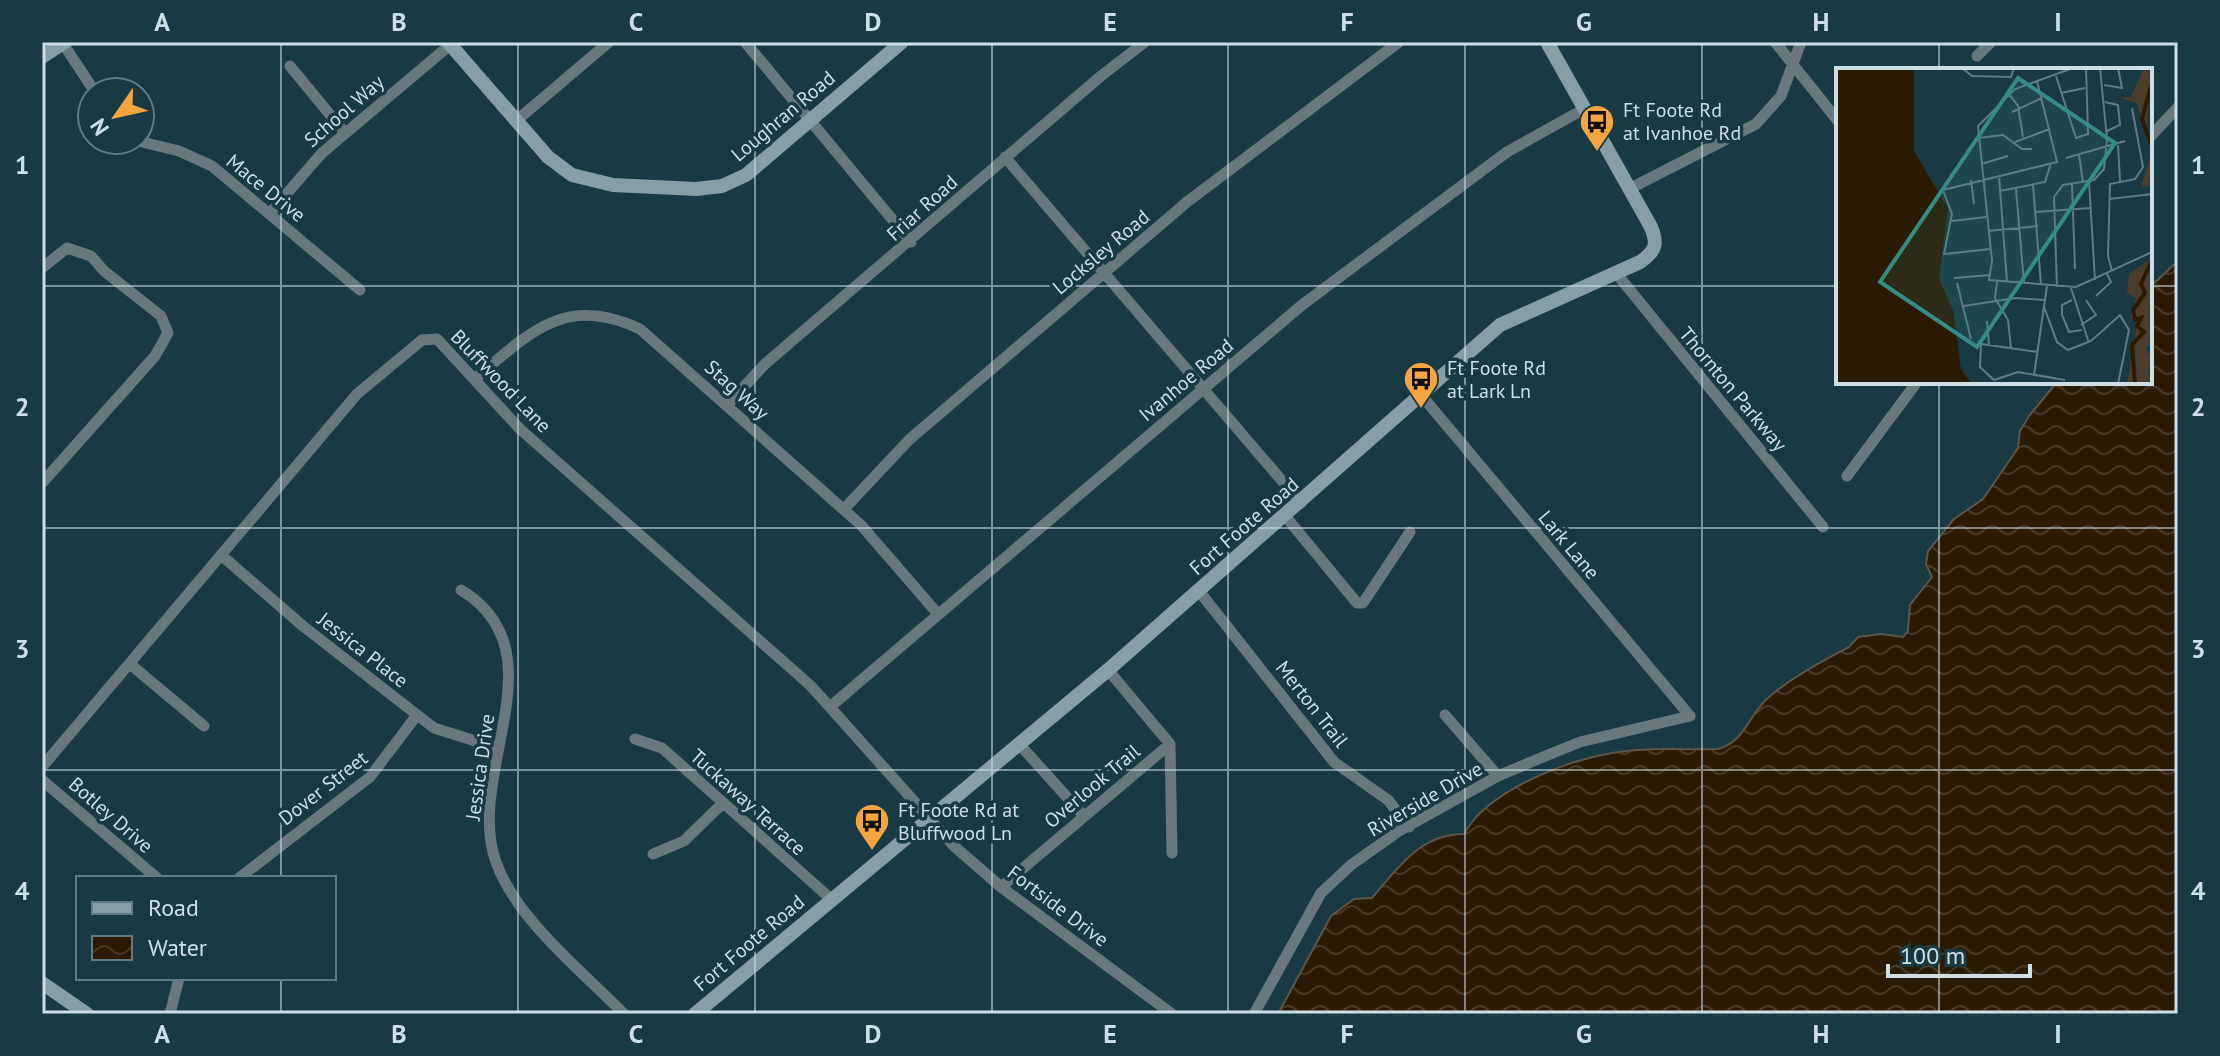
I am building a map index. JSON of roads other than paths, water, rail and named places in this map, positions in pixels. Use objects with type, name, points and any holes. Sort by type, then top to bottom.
[{"type":"street","points":[[42,57],[63,42],[85,76]]},
{"type":"street","points":[[516,121],[609,42]]},
{"type":"street","points":[[745,42],[911,242]]},
{"type":"street","name":"Loughran Road","points":[[449,43],[559,167],[584,180],[613,185],[696,189],[722,186],[746,175],[902,42]]},
{"type":"street","name":"Friar Road","points":[[727,405],[765,364],[911,242],[1005,157],[1145,42]]},
{"type":"street","name":"Locksley Road","points":[[844,509],[910,439],[1104,273],[1210,184],[1399,42]]},
{"type":"street","name":"Fort Foote Road","points":[[695,1014],[1020,745],[1514,316],[1649,256],[1656,244],[1651,227],[1547,42]]},
{"type":"street","points":[[1775,42],[1795,63],[1836,118]]},
{"type":"street","points":[[1629,189],[1756,124],[1781,96],[1801,42]]},
{"type":"street","points":[[1977,56],[1991,42]]},
{"type":"street","name":"School Way","points":[[270,213],[306,168],[449,43]]},
{"type":"street","points":[[290,66],[345,133]]},
{"type":"street","points":[[2152,135],[2178,107]]},
{"type":"street","name":"Ivanhoe Road","points":[[831,706],[1302,305],[1507,152],[1584,109]]},
{"type":"street","name":"Mace Drive","points":[[156,147],[201,160],[270,213],[360,290]]},
{"type":"street","points":[[1005,157],[1301,503]]},
{"type":"street","points":[[42,268],[54,256],[74,248],[91,256],[161,316],[167,327],[167,339],[42,483]]},
{"type":"street","name":"Thornton Parkway","points":[[1616,273],[1823,527]]},
{"type":"street","name":"Stag Way","points":[[476,378],[544,325],[562,318],[595,315],[640,329],[844,509],[938,614]]},
{"type":"street","name":"Bluffwood Lane","points":[[42,767],[357,394],[422,340],[437,339],[444,343],[520,429],[831,706],[928,820]]},
{"type":"street","points":[[1847,476],[1916,384]]},
{"type":"street","name":"Lark Lane","points":[[1422,396],[1690,716]]},
{"type":"street","points":[[1286,517],[1357,603],[1363,603],[1410,532]]},
{"type":"street","name":"Jessica Place","points":[[221,555],[303,626],[417,715],[448,734],[498,748]]},
{"type":"street","name":"Jessica Drive","points":[[461,590],[481,602],[500,632],[507,653],[508,691],[489,823],[492,850],[502,876],[523,910],[624,1014]]},
{"type":"street","name":"Merton Trail","points":[[1199,591],[1334,762],[1388,800],[1409,827]]},
{"type":"street","points":[[130,664],[204,726]]},
{"type":"street","points":[[1108,670],[1170,744],[1172,853]]},
{"type":"street","name":"Dover Street","points":[[242,876],[370,777],[417,715]]},
{"type":"street","points":[[1445,715],[1498,776]]},
{"type":"street","name":"Riverside Drive","points":[[1254,1014],[1321,893],[1351,865],[1409,827],[1498,776],[1580,742],[1690,716]]},
{"type":"street","name":"Tuckaway Terrace","points":[[635,739],[662,748],[832,900]]},
{"type":"street","name":"Overlook Trail","points":[[1001,887],[1170,744]]},
{"type":"street","points":[[1020,745],[1084,816]]},
{"type":"street","name":"Botley Drive","points":[[42,780],[155,876]]},
{"type":"street","points":[[653,854],[684,841],[722,804]]},
{"type":"street","name":"Fortside Drive","points":[[928,820],[1001,887],[1172,1014]]},
{"type":"street","points":[[170,1014],[178,980]]},
{"type":"street","points":[[42,983],[87,1014]]},
{"type":"water","points":[[2178,261],[2178,1014],[1278,1014],[1331,916],[1354,899],[1372,898],[1422,846],[1448,836],[1464,834],[1490,804],[1509,792],[1529,780],[1572,763],[1612,753],[1651,749],[1718,749],[1735,740],[1762,704],[1778,690],[1849,647],[1858,637],[1881,634],[1903,637],[1908,631],[1910,605],[1932,577],[1926,564],[1928,551],[1954,519],[1983,499],[2018,448],[2020,431],[2029,416],[2055,384],[2152,384],[2152,285]]},
{"type":"place","name":"Ft Foote Rd at Ivanhoe Rd","points":[[1597,153]]},
{"type":"place","name":"Ft Foote Rd at Lark Ln","points":[[1421,410]]},
{"type":"place","name":"Ft Foote Rd at Bluffwood Ln","points":[[872,852]]}]
